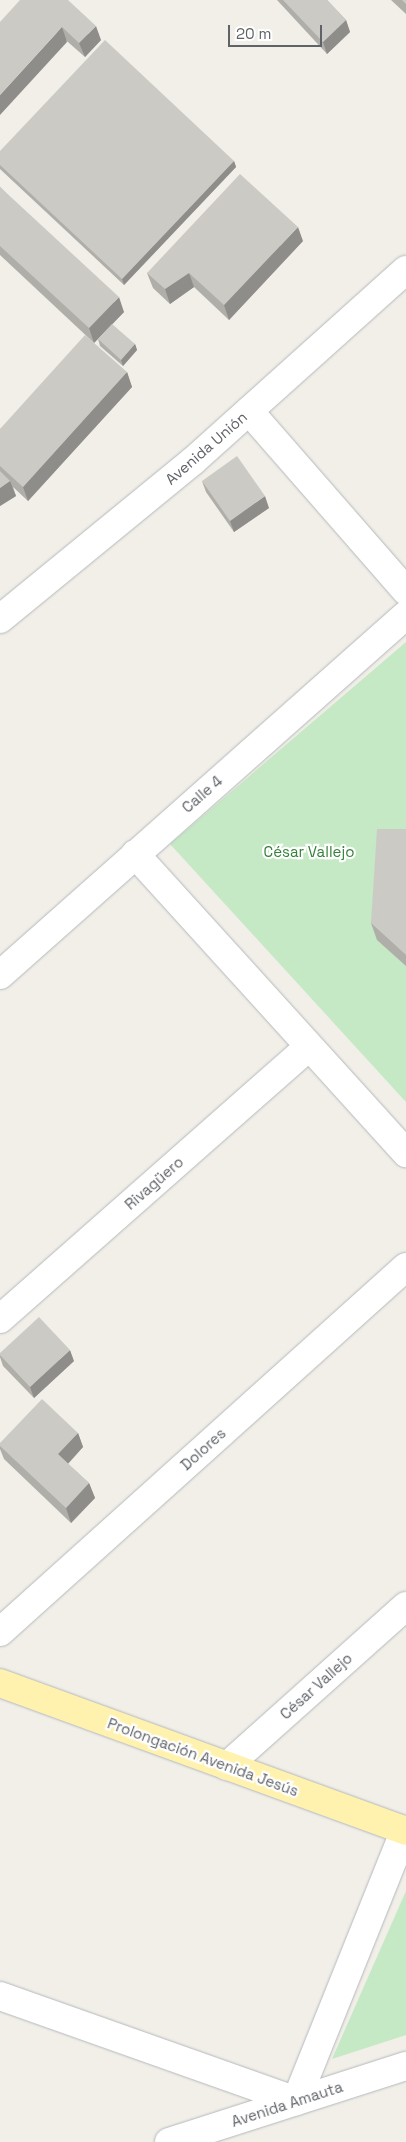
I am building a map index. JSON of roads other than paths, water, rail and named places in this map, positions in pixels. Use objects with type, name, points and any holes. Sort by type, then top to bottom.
[{"type":"main road","name":"Prolongación Avenida Jesús","points":[[0,1683],[406,1830]]},
{"type":"street","name":"Avenida Unión","points":[[3,612],[193,461],[406,270]]},
{"type":"street","points":[[249,411],[406,591]]},
{"type":"street","name":"Calle 4","points":[[0,975],[134,854],[406,615]]},
{"type":"street","points":[[134,854],[406,1153]]},
{"type":"street","name":"Rivagüero","points":[[0,1319],[308,1047]]},
{"type":"street","name":"Dolores","points":[[0,1632],[406,1267]]},
{"type":"street","name":"César Vallejo","points":[[227,1766],[406,1606]]},
{"type":"street","points":[[0,1996],[296,2100],[406,1830]]},
{"type":"street","name":"Avenida Amauta","points":[[169,2142],[406,2066]]}]
